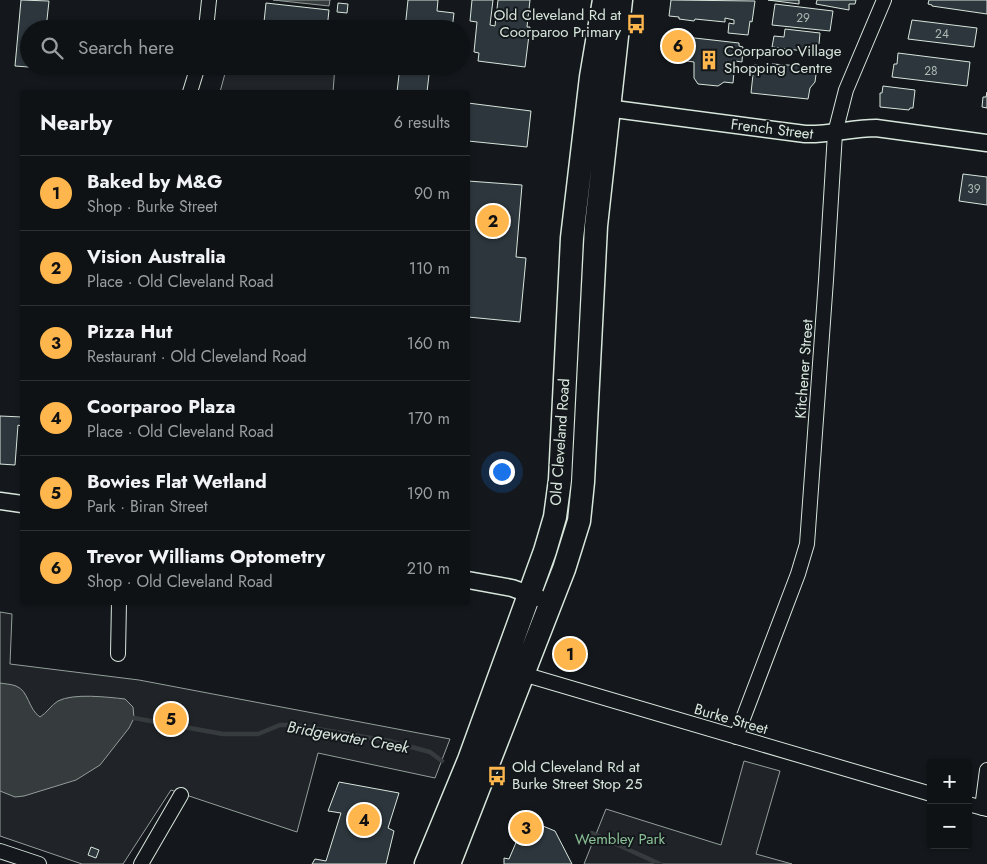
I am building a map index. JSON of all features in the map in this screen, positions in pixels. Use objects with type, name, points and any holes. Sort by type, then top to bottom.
[{"type":"highway","name":"Old Cleveland Road","points":[[455,859],[522,674],[576,535],[580,513],[596,226],[598,107],[596,42],[604,0]]},
{"type":"highway","name":"Old Cleveland Road","points":[[426,864],[469,760],[552,528],[558,499],[572,238],[621,0]]},
{"type":"street","points":[[207,20],[209,0]]},
{"type":"street","name":"Kitchener Street","points":[[736,737],[798,574],[807,544],[826,290],[835,132],[846,90],[884,0]]},
{"type":"street","points":[[191,90],[195,75]]},
{"type":"street","name":"French Street","points":[[598,107],[804,134],[821,135],[861,128],[876,128],[987,143]]},
{"type":"street","points":[[0,500],[20,504]]},
{"type":"street","points":[[470,580],[512,588],[550,602]]},
{"type":"street","points":[[118,654],[119,605]]},
{"type":"street","name":"Burke Street","points":[[522,674],[927,793]]},
{"type":"street","points":[[972,805],[985,808],[987,770]]},
{"type":"street","points":[[141,864],[181,795]]},
{"type":"street","points":[[0,851],[39,864]]},
{"type":"green space","points":[[225,75],[334,75],[333,90],[221,90]]},
{"type":"green space","points":[[0,612],[12,614],[10,664],[139,680],[450,739],[435,778],[318,753],[297,832],[171,790],[123,864],[82,864],[0,836]]},
{"type":"green space","name":"Wembley Park","points":[[744,761],[780,771],[756,854],[792,864],[584,864],[606,809],[721,845]]},
{"type":"shaded area","points":[[273,0],[330,0],[329,6]]},
{"type":"shaded area","points":[[0,683],[20,688],[36,714],[40,717],[58,701],[72,697],[90,696],[125,699],[133,707],[134,718],[129,728],[100,765],[76,780],[15,797],[0,791]]},
{"type":"building","points":[[21,0],[49,1],[47,20],[20,20],[20,66],[15,66]]},
{"type":"building","points":[[408,0],[438,0],[437,11],[454,13],[453,20],[406,20]]},
{"type":"building","points":[[472,0],[493,0],[490,25],[495,26],[498,0],[530,0],[527,27],[530,27],[525,67],[478,61],[479,53],[474,52],[477,22],[470,21]]},
{"type":"building","points":[[671,0],[755,1],[748,35],[728,33],[729,23],[734,24],[734,20],[725,18],[725,22],[695,19],[694,21],[669,16]]},
{"type":"building","points":[[768,0],[799,0],[799,4]]},
{"type":"building","points":[[817,0],[856,0],[855,4],[849,4],[849,10],[816,4]]},
{"type":"building","points":[[929,0],[987,0],[987,14],[932,6],[928,4]]},
{"type":"building","points":[[266,3],[329,10],[328,20],[264,20]]},
{"type":"building","points":[[338,3],[348,4],[347,13],[337,12]]},
{"type":"building","points":[[775,4],[833,11],[830,31],[772,25]]},
{"type":"building","points":[[912,20],[977,28],[974,47],[908,39]]},
{"type":"building","points":[[785,29],[820,33],[819,44],[813,44],[812,52],[772,47],[774,36],[784,37]]},
{"type":"building","name":"Coorparoo Village Shopping Centre","points":[[668,35],[739,43],[739,46],[743,47],[742,62],[735,61],[733,83],[724,82],[718,86],[698,84],[694,78],[694,62],[665,58]]},
{"type":"building","points":[[898,53],[970,62],[967,86],[892,77],[894,64],[897,64]]},
{"type":"building","points":[[772,64],[817,67],[815,82],[810,88],[808,99],[751,93],[754,65],[772,67]]},
{"type":"building","points":[[399,75],[429,75],[427,90],[397,90]]},
{"type":"building","points":[[883,86],[915,90],[913,108],[909,110],[880,107],[880,93],[882,93]]},
{"type":"building","points":[[987,92],[987,108],[982,107],[983,97],[986,97]]},
{"type":"building","points":[[470,103],[531,111],[527,147],[470,141]]},
{"type":"building","points":[[963,174],[987,177],[987,205],[959,201]]},
{"type":"building","points":[[470,181],[522,185],[516,257],[526,258],[520,322],[470,317]]},
{"type":"building","points":[[0,416],[20,417],[15,465],[0,464]]},
{"type":"building","points":[[339,782],[399,793],[388,828],[394,831],[386,864],[312,864],[315,859],[326,861],[341,813],[328,811]]},
{"type":"building","points":[[526,819],[555,831],[572,864],[504,864],[504,858],[509,859]]},
{"type":"building","points":[[91,847],[99,850],[96,858],[88,855]]},
{"type":"waterway","name":"Bridgewater Creek","points":[[134,718],[223,734],[258,734],[280,725],[294,725],[389,741],[430,752],[442,761]]},
{"type":"waterway","name":"Bridgewater Creek","points":[[592,833],[660,864]]},
{"type":"place","name":"Old Cleveland Rd at Coorparoo Primary","points":[[636,24]]},
{"type":"place","name":"Trevor Williams Optometry","points":[[678,46]]},
{"type":"place","name":"Coorparoo Village Shopping Centre","points":[[709,60]]},
{"type":"place","name":"Vision Australia","points":[[493,221]]},
{"type":"place","name":"Baked by M&G","points":[[570,654]]},
{"type":"place","name":"Bowies Flat Wetland","points":[[171,719]]},
{"type":"place","name":"Old Cleveland Rd at Burke Street Stop 25","points":[[497,776]]},
{"type":"place","name":"Coorparoo Plaza","points":[[364,820]]},
{"type":"place","name":"Pizza Hut","points":[[526,828]]}]
